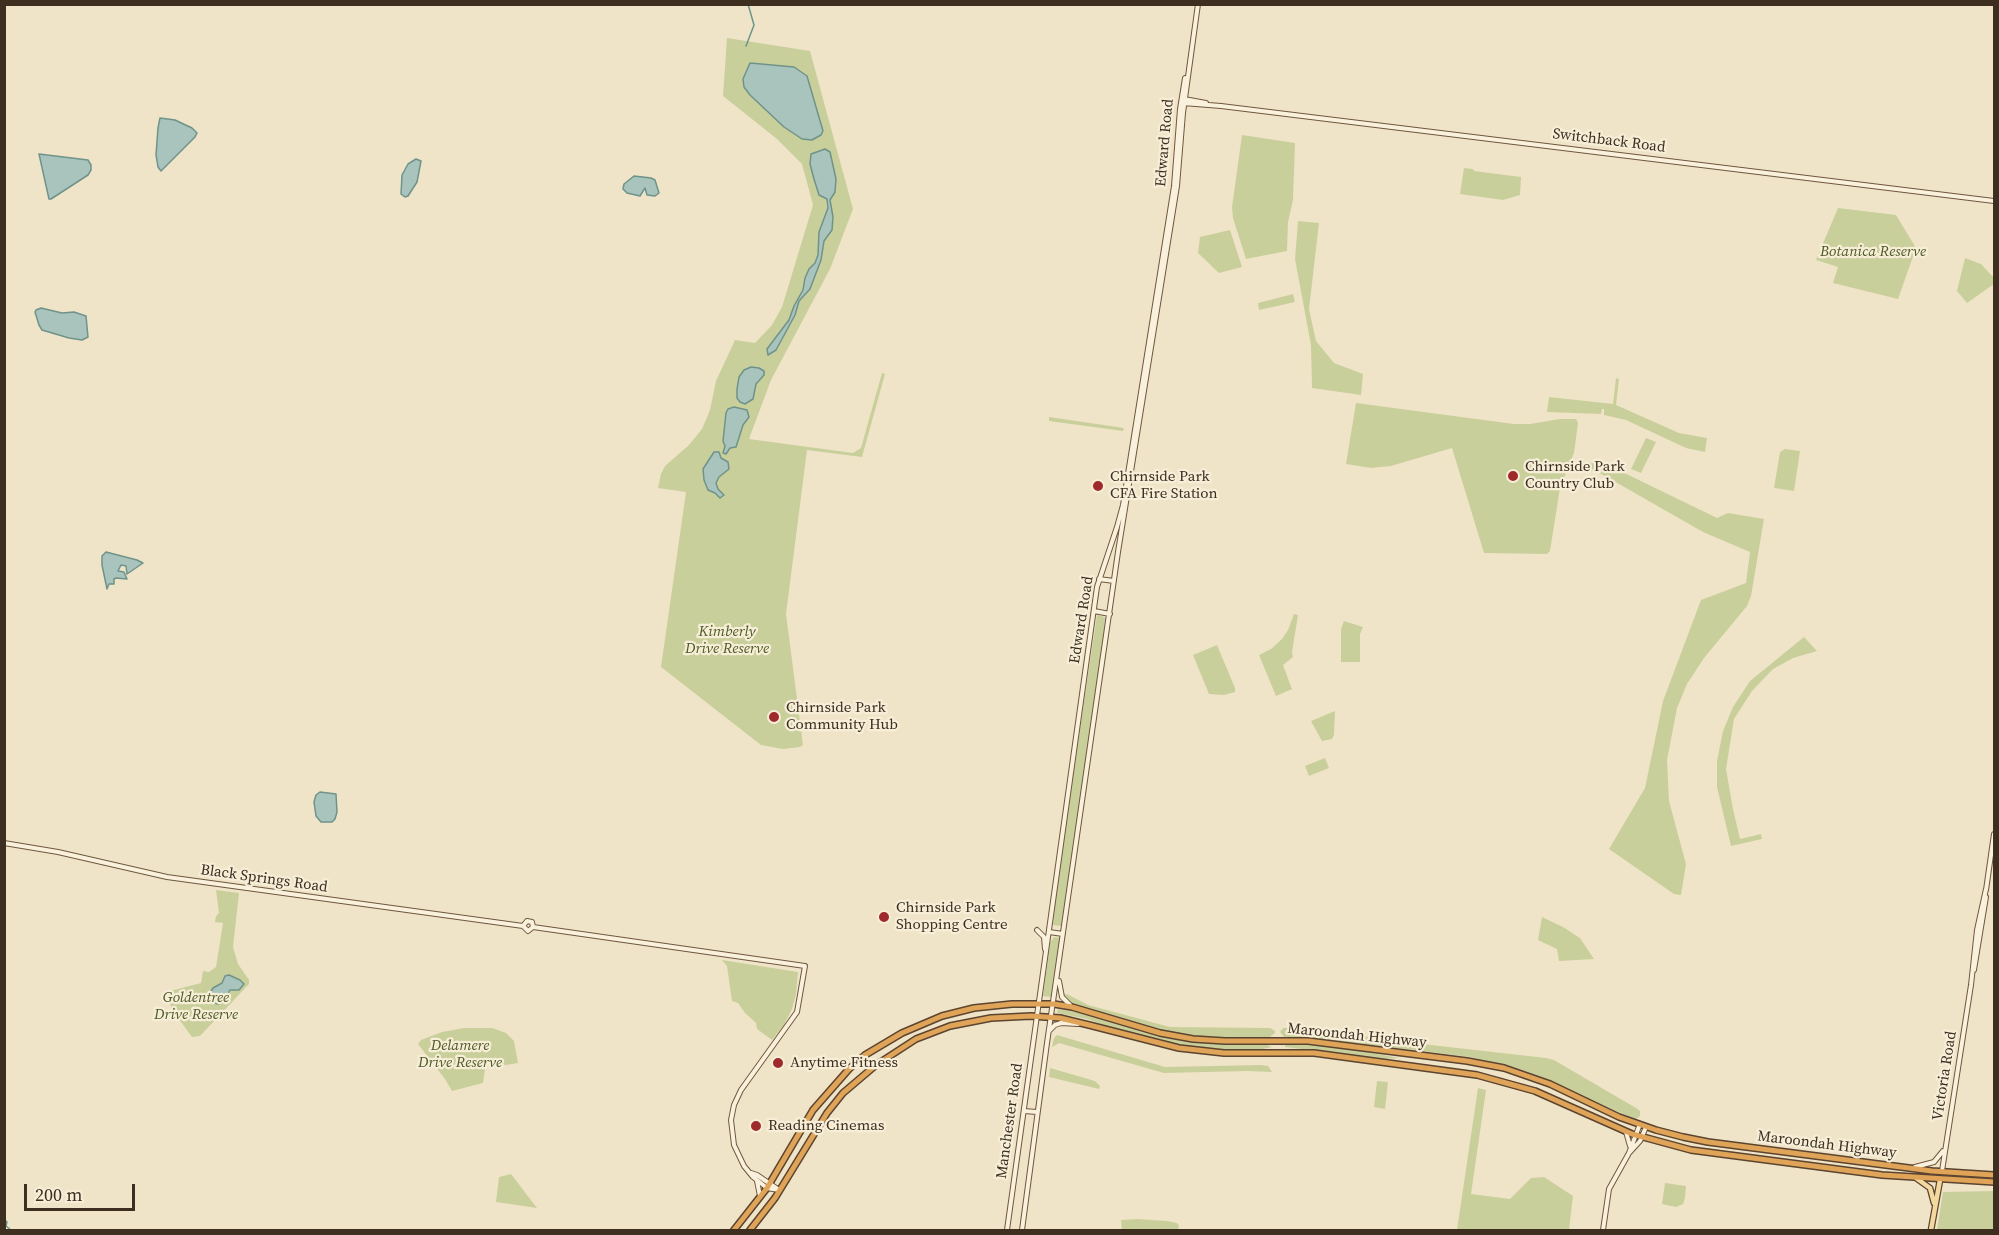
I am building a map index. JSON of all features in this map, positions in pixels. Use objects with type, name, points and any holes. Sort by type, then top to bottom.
[{"type":"highway","name":"Maroondah Highway","points":[[734,1230],[768,1186],[813,1110],[849,1069],[865,1055],[902,1033],[952,1013],[998,1005],[1053,1004],[1072,1007],[1160,1033],[1193,1039],[1298,1040],[1467,1061],[1504,1068],[1550,1084],[1643,1126],[1708,1142],[1912,1168],[1995,1175]]},
{"type":"highway","name":"Maroondah Highway","points":[[750,1230],[779,1190],[834,1103],[853,1084],[894,1052],[918,1038],[950,1026],[991,1018],[1037,1016],[1089,1024],[1145,1041],[1179,1048],[1224,1053],[1314,1053],[1464,1072],[1503,1081],[1557,1100],[1626,1132],[1691,1150],[1882,1175],[1995,1182]]},
{"type":"highway","points":[[1402,1064],[1404,1052]]},
{"type":"highway","points":[[1940,1180],[1942,1171]]},
{"type":"main road","name":"Edward Road","points":[[1039,1004],[1099,579],[1120,516],[1178,186],[1183,101],[1198,4]]},
{"type":"main road","name":"Switchback Road","points":[[1183,101],[1995,201]]},
{"type":"main road","name":"Edward Road","points":[[1051,1018],[1136,430]]},
{"type":"main road","points":[[1099,579],[1114,581]]},
{"type":"main road","points":[[1094,611],[1110,614]]},
{"type":"main road","name":"Victoria Road","points":[[1942,1171],[1995,834]]},
{"type":"main road","name":"Black Springs Road","points":[[4,843],[58,852],[167,877],[523,926],[528,931],[533,927],[805,966],[797,1012],[741,1090],[734,1105],[731,1120],[733,1141],[739,1158],[751,1173]]},
{"type":"main road","points":[[1037,930],[1043,934],[1045,940],[1044,973]]},
{"type":"main road","points":[[1049,932],[1063,934]]},
{"type":"main road","points":[[1058,971],[1062,997],[1072,1007]]},
{"type":"main road","name":"Manchester Road","points":[[1007,1230],[1039,1004]]},
{"type":"main road","name":"Manchester Road","points":[[1022,1230],[1051,1018]]},
{"type":"main road","points":[[1049,1031],[1061,1023],[1089,1024]]},
{"type":"main road","points":[[1024,1111],[1037,1112]]},
{"type":"main road","points":[[1603,1230],[1609,1189],[1643,1126]]},
{"type":"main road","points":[[1626,1132],[1630,1147],[1629,1153]]},
{"type":"main road","points":[[1630,1147],[1639,1136]]},
{"type":"main road","points":[[1912,1168],[1934,1162],[1946,1148]]},
{"type":"main road","points":[[751,1173],[757,1181],[760,1197]]},
{"type":"main road","points":[[751,1173],[768,1186]]},
{"type":"main road","points":[[1915,1178],[1930,1188],[1934,1209]]},
{"type":"main road","points":[[1931,1230],[1940,1180]]},
{"type":"main road","points":[[757,1181],[779,1190]]},
{"type":"green space","name":"Kimberly Drive Reserve","points":[[727,38],[810,51],[853,209],[830,269],[771,380],[749,439],[853,453],[861,448],[882,373],[885,374],[862,457],[807,450],[786,614],[803,745],[783,749],[761,745],[661,667],[686,492],[658,488],[661,474],[665,466],[689,445],[702,429],[710,410],[716,381],[735,340],[755,343],[772,325],[782,307],[813,205],[802,164],[777,139],[723,96]]},
{"type":"green space","points":[[1242,135],[1295,143],[1293,200],[1288,222],[1287,251],[1246,259],[1233,218],[1232,207]]},
{"type":"green space","points":[[1464,168],[1521,177],[1520,195],[1503,200],[1460,194]]},
{"type":"green space","name":"Botanica Reserve","points":[[1838,208],[1896,215],[1916,248],[1898,299],[1833,283],[1838,267],[1816,260]]},
{"type":"green space","points":[[1298,221],[1319,223],[1309,309],[1316,341],[1334,363],[1363,374],[1361,395],[1312,388],[1311,345],[1295,259]]},
{"type":"green space","points":[[1230,230],[1242,267],[1219,273],[1198,253],[1200,237]]},
{"type":"green space","points":[[1965,258],[1981,264],[1994,278],[1994,284],[1967,303],[1957,291]]},
{"type":"green space","points":[[1293,294],[1295,302],[1259,310],[1258,303]]},
{"type":"green space","points":[[1616,378],[1619,379],[1616,405],[1679,433],[1707,438],[1705,452],[1686,448],[1626,420],[1604,415],[1604,409],[1601,414],[1547,412],[1549,397],[1613,404]]},
{"type":"green space","name":"Chirnside Park Country Club","points":[[1356,403],[1514,424],[1576,419],[1578,423],[1574,453],[1560,488],[1550,551],[1547,554],[1484,553],[1452,448],[1391,466],[1371,468],[1346,464]]},
{"type":"green space","points":[[1049,417],[1124,428],[1123,431],[1049,421]]},
{"type":"green space","points":[[1646,438],[1656,442],[1641,473],[1631,469]]},
{"type":"green space","points":[[1785,449],[1800,451],[1794,491],[1774,488],[1780,452]]},
{"type":"green space","points":[[1581,462],[1608,465],[1717,518],[1728,513],[1764,519],[1751,596],[1747,606],[1704,658],[1687,684],[1677,708],[1667,760],[1669,801],[1686,864],[1681,895],[1674,894],[1609,849],[1645,788],[1663,701],[1701,600],[1746,583],[1750,552],[1703,532],[1598,472],[1577,470]]},
{"type":"green space","points":[[1294,614],[1298,615],[1293,657],[1283,665],[1292,689],[1276,696],[1259,655],[1271,649],[1282,639]]},
{"type":"green space","points":[[1097,615],[1105,618],[1103,641],[1070,874],[1061,926],[1053,925],[1057,883]]},
{"type":"green space","points":[[1344,621],[1363,627],[1360,634],[1360,662],[1341,662],[1341,629]]},
{"type":"green space","points":[[1804,637],[1817,651],[1793,658],[1773,669],[1752,691],[1734,719],[1726,769],[1740,839],[1761,834],[1762,839],[1731,846],[1717,787],[1717,761],[1723,731],[1733,707],[1750,681]]},
{"type":"green space","points":[[1217,645],[1235,688],[1235,692],[1224,695],[1209,694],[1193,655]]},
{"type":"green space","points":[[1335,711],[1334,735],[1332,739],[1322,741],[1311,721]]},
{"type":"green space","points":[[1325,758],[1329,768],[1309,776],[1305,766]]},
{"type":"green space","name":"Goldentree Drive Reserve","points":[[216,890],[239,893],[233,947],[238,964],[249,980],[249,984],[200,1036],[192,1037],[173,1011],[166,994],[201,983],[203,971],[209,972],[216,967],[223,923],[215,922],[219,913]]},
{"type":"green space","points":[[1542,917],[1580,938],[1594,959],[1559,961],[1557,949],[1538,940]]},
{"type":"green space","points":[[1054,937],[1060,938],[1061,942],[1051,997],[1043,996],[1050,943]]},
{"type":"green space","points":[[722,960],[798,972],[792,1009],[784,1025],[772,1040],[757,1029],[756,1023],[738,1003],[732,1001],[727,966]]},
{"type":"green space","points":[[1067,994],[1088,1005],[1170,1027],[1270,1028],[1275,1033],[1270,1037],[1229,1038],[1170,1033],[1070,1003],[1063,995]]},
{"type":"green space","points":[[1058,1009],[1090,1014],[1154,1034],[1191,1042],[1272,1047],[1258,1050],[1225,1051],[1175,1045],[1087,1019],[1057,1013]]},
{"type":"green space","name":"Delamere Drive Reserve","points":[[464,1028],[492,1028],[506,1033],[514,1041],[518,1063],[506,1065],[486,1062],[483,1083],[452,1091],[418,1044],[421,1040],[442,1032]]},
{"type":"green space","points":[[1283,1028],[1302,1028],[1546,1058],[1554,1060],[1636,1108],[1640,1111],[1640,1116],[1636,1119],[1630,1117],[1538,1076],[1470,1057],[1330,1040],[1284,1037],[1280,1032]]},
{"type":"green space","points":[[1057,1035],[1165,1067],[1261,1065],[1268,1066],[1272,1072],[1164,1073],[1059,1043],[1052,1047]]},
{"type":"green space","points":[[1306,1043],[1399,1058],[1383,1059],[1285,1047],[1285,1044]]},
{"type":"green space","points":[[1050,1068],[1095,1081],[1100,1086],[1099,1089],[1049,1077]]},
{"type":"green space","points":[[1377,1081],[1388,1082],[1385,1109],[1374,1107]]},
{"type":"green space","points":[[1478,1088],[1486,1090],[1471,1194],[1510,1199],[1531,1178],[1544,1177],[1573,1196],[1569,1230],[1457,1230]]},
{"type":"green space","points":[[511,1174],[537,1208],[496,1202],[499,1177]]},
{"type":"green space","points":[[1665,1183],[1686,1186],[1683,1204],[1676,1207],[1662,1204]]},
{"type":"green space","points":[[1994,1191],[1994,1230],[1937,1230],[1943,1192]]},
{"type":"green space","points":[[1121,1220],[1167,1221],[1177,1223],[1179,1226],[1178,1230],[1122,1230]]},
{"type":"water","points":[[750,63],[794,67],[807,76],[823,131],[821,135],[812,140],[802,139],[784,127],[750,95],[744,87],[743,79]]},
{"type":"water","points":[[160,118],[175,120],[197,133],[161,171],[156,155]]},
{"type":"water","points":[[825,149],[830,152],[836,179],[835,192],[830,200],[833,217],[832,230],[824,241],[821,260],[810,289],[799,301],[795,315],[776,350],[768,355],[767,349],[789,320],[803,290],[809,269],[815,263],[818,255],[819,232],[828,208],[827,199],[819,195],[810,164],[811,154]]},
{"type":"water","points":[[39,154],[88,160],[91,170],[88,175],[49,199]]},
{"type":"water","points":[[416,159],[421,161],[417,182],[405,197],[401,194],[402,175],[408,164]]},
{"type":"water","points":[[634,176],[655,180],[659,193],[655,196],[647,195],[645,188],[640,196],[627,193],[623,189],[624,184]]},
{"type":"water","points":[[41,308],[62,313],[74,312],[86,316],[88,337],[82,340],[42,330],[35,312]]},
{"type":"water","points":[[751,367],[764,371],[764,375],[756,384],[753,399],[745,404],[737,398],[737,389],[739,377],[744,370]]},
{"type":"water","points":[[734,407],[747,410],[749,417],[743,425],[736,447],[730,448],[726,454],[723,453],[725,446],[723,441],[726,413],[728,409]]},
{"type":"water","points":[[714,452],[719,452],[721,458],[728,462],[729,469],[719,477],[716,483],[724,495],[720,498],[708,490],[704,480],[703,469]]},
{"type":"water","points":[[106,552],[143,563],[127,574],[126,566],[121,565],[118,571],[124,572],[127,579],[114,579],[114,584],[109,584],[107,589],[102,565],[102,556]]},
{"type":"water","points":[[320,792],[336,794],[337,812],[332,822],[321,822],[316,816],[314,802],[316,795]]},
{"type":"water","points":[[229,975],[244,984],[239,990],[230,990],[224,1002],[213,1003],[210,993],[213,988],[222,983],[225,976]]},
{"type":"waterway","points":[[746,46],[754,25],[748,4]]},
{"type":"waterway","points":[[4,1219],[7,1222],[6,1226],[11,1230]]},
{"type":"place","name":"Chirnside Park Country Club","points":[[1513,476]]},
{"type":"place","name":"Chirnside Park CFA Fire Station","points":[[1098,486]]},
{"type":"place","name":"Chirnside Park Community Hub","points":[[774,717]]},
{"type":"place","name":"Chirnside Park Shopping Centre","points":[[884,917]]},
{"type":"place","name":"Anytime Fitness","points":[[778,1063]]},
{"type":"place","name":"Reading Cinemas","points":[[756,1126]]}]
